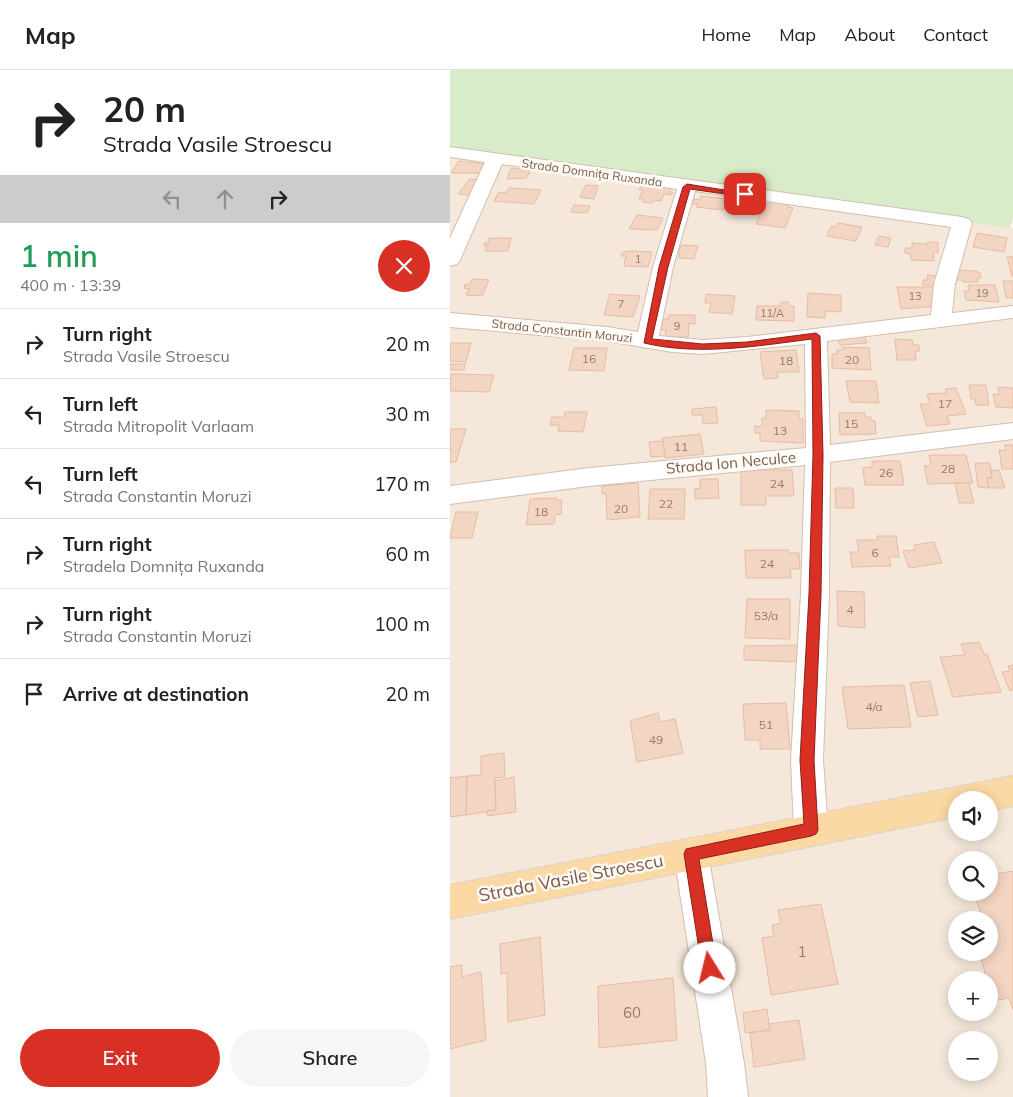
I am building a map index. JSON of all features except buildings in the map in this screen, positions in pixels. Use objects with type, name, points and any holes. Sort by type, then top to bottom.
[{"type":"main road","points":[[998,794],[1013,791]]},
{"type":"main road","name":"Strada Vasile Stroescu","points":[[450,902],[948,804]]},
{"type":"street","name":"Strada Domnița Ruxanda","points":[[450,152],[687,187]]},
{"type":"street","points":[[450,260],[496,158]]},
{"type":"street","points":[[647,341],[663,267],[687,187],[962,224],[944,290],[941,311],[942,320]]},
{"type":"street","name":"Strada Constantin Moruzi","points":[[450,320],[607,334],[647,341],[703,347],[747,344],[1013,312]]},
{"type":"street","points":[[811,830],[807,760],[815,594],[818,455],[816,336]]},
{"type":"street","name":"Strada Ion Neculce","points":[[450,495],[589,477],[818,455],[1013,431]]},
{"type":"street","points":[[691,854],[725,1063],[728,1097]]},
{"type":"shaded area","points":[[450,146],[1013,228],[1013,1097],[450,1097]]},
{"type":"green space","points":[[450,70],[1013,70],[1013,218],[1010,228],[793,199],[450,147]]},
{"type":"route","points":[[710,968],[691,854],[811,830],[807,760],[815,594],[818,455],[816,336],[703,347],[647,341],[663,267],[687,187],[745,194]]}]
